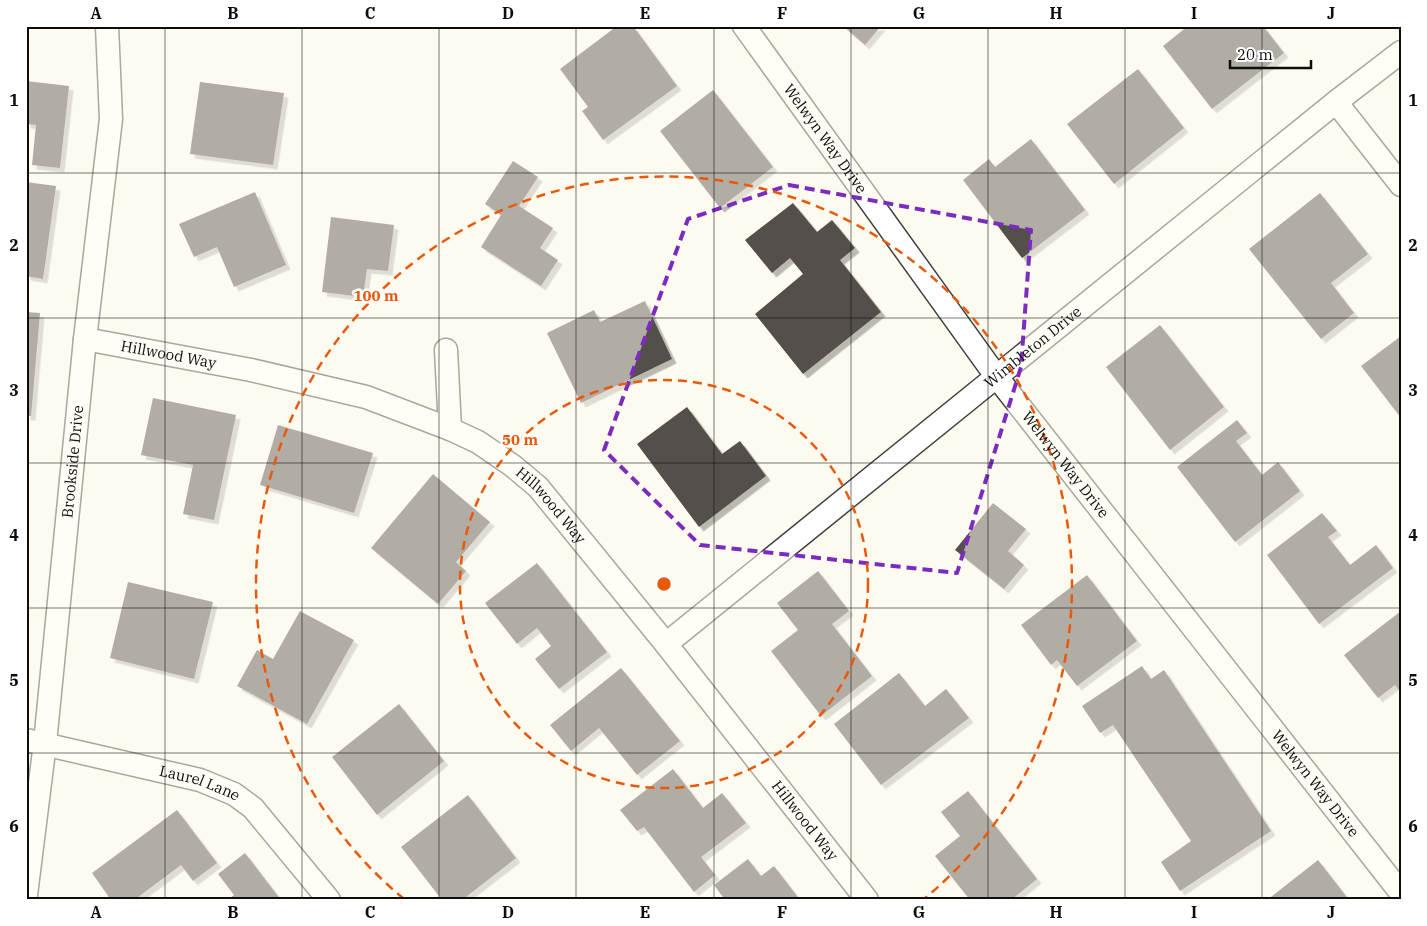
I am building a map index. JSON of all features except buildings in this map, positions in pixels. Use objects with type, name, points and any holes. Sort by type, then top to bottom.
[{"type":"street","name":"Brookside Drive","points":[[26,895],[36,742],[112,119],[106,26]]},
{"type":"street","name":"Welwyn Way Drive","points":[[744,26],[996,376],[1401,893]]},
{"type":"street","name":"Wimbleton Drive","points":[[666,644],[1336,102],[1401,52]]},
{"type":"street","points":[[1336,102],[1401,185]]},
{"type":"street","name":"Hillwood Way","points":[[85,339],[251,370],[366,397],[450,429],[478,442],[514,466],[538,487],[666,644],[867,900]]},
{"type":"street","points":[[446,350],[450,429]]},
{"type":"street","name":"Laurel Lane","points":[[36,742],[200,780],[234,794],[253,808],[329,900]]},
{"type":"highlighted area","points":[[789,185],[1031,230],[1021,367],[957,573],[700,545],[604,450],[688,219]]}]
